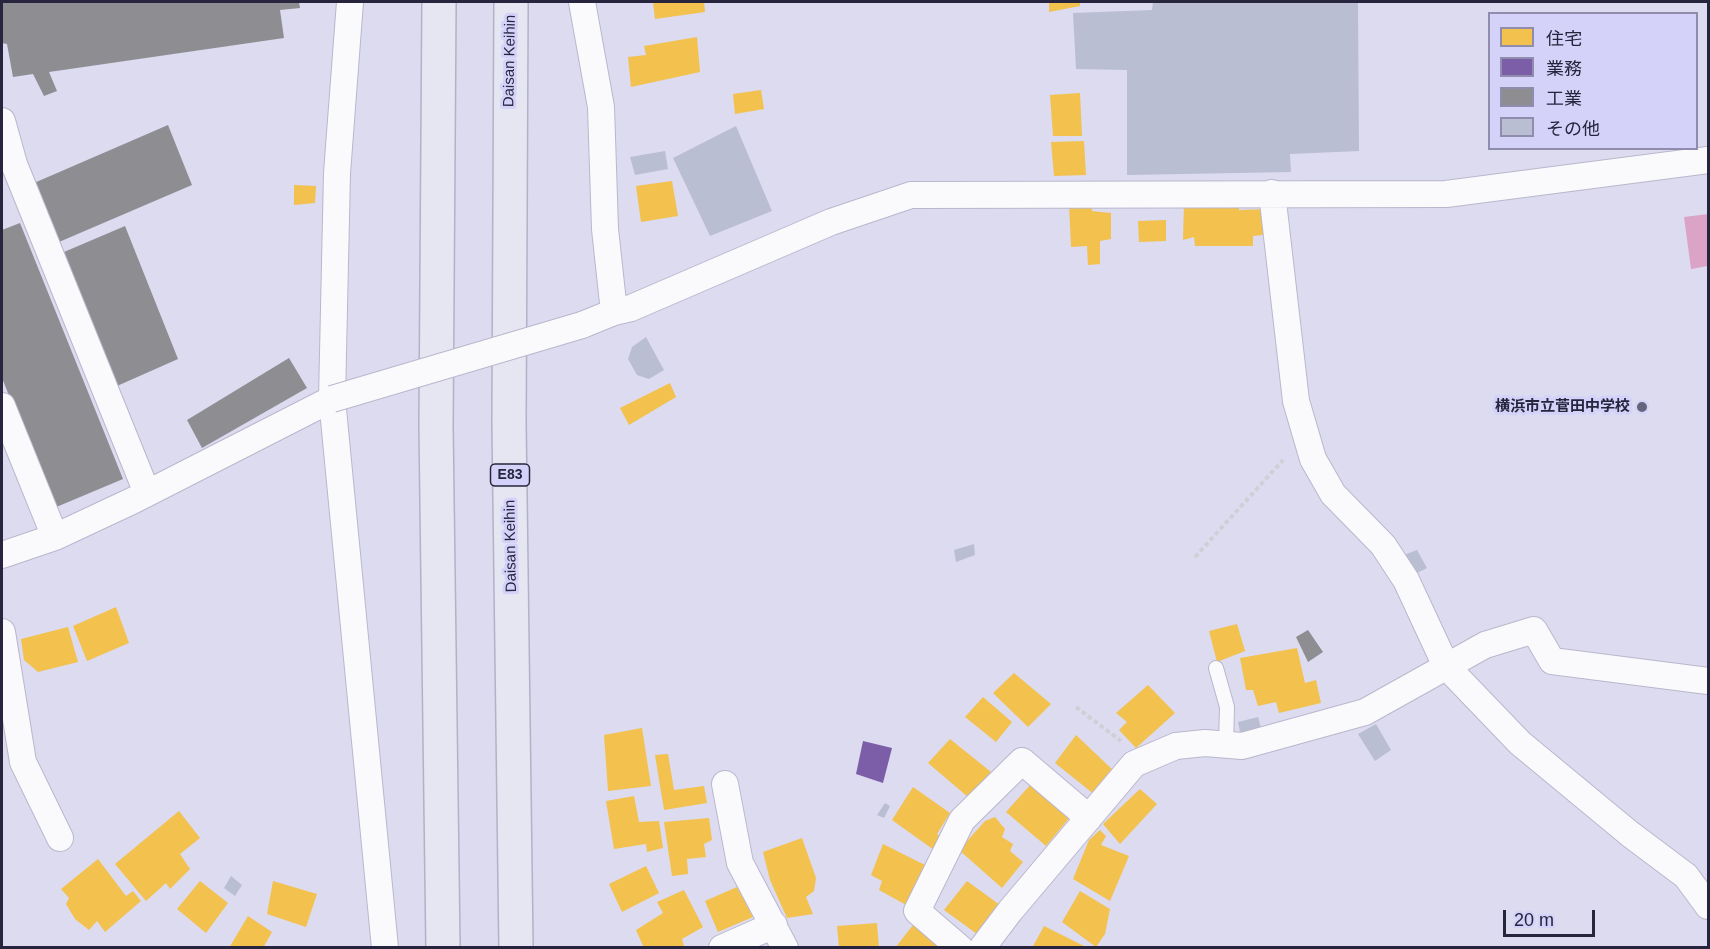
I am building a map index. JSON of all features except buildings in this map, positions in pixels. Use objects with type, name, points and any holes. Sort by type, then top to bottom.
[{"type":"highway","points":[[439,2],[436,426],[443,948]]},
{"type":"highway","name":"Daisan Keihin","points":[[511,2],[509,423],[516,948]]},
{"type":"street","points":[[350,2],[337,173],[332,399],[385,948]]},
{"type":"street","points":[[582,2],[601,106],[605,230],[614,312]]},
{"type":"street","points":[[2,121],[8,166],[147,493]]},
{"type":"street","points":[[2,555],[55,537],[332,399],[582,326],[614,312],[631,308],[831,222],[911,195],[1446,194],[1708,160]]},
{"type":"street","points":[[1272,193],[1296,401],[1313,459],[1333,494],[1383,545],[1406,580],[1446,666],[1520,743],[1630,834],[1686,876],[1708,906]]},
{"type":"street","points":[[2,406],[55,537]]},
{"type":"street","points":[[982,948],[1010,911],[1134,764],[1176,746],[1205,743],[1242,746],[1365,712],[1485,645],[1534,630],[1552,661],[1708,681]]},
{"type":"street","points":[[2,632],[23,762],[60,838]]},
{"type":"street","points":[[960,948],[917,911],[962,820],[1022,761],[1089,818]]},
{"type":"street","points":[[725,784],[740,863],[785,948]]},
{"type":"street","points":[[722,948],[774,925]]},
{"type":"lane","points":[[1216,669],[1227,707],[1226,745]]},
{"type":"path","points":[[1195,557],[1306,433]]},
{"type":"path","points":[[1076,707],[1127,746],[1139,762]]},
{"type":"shaded area","points":[[1708,214],[1708,266],[1691,269],[1684,217]]},
{"type":"place","name":"横浜市立菅田中学校","points":[[1642,407]]}]
